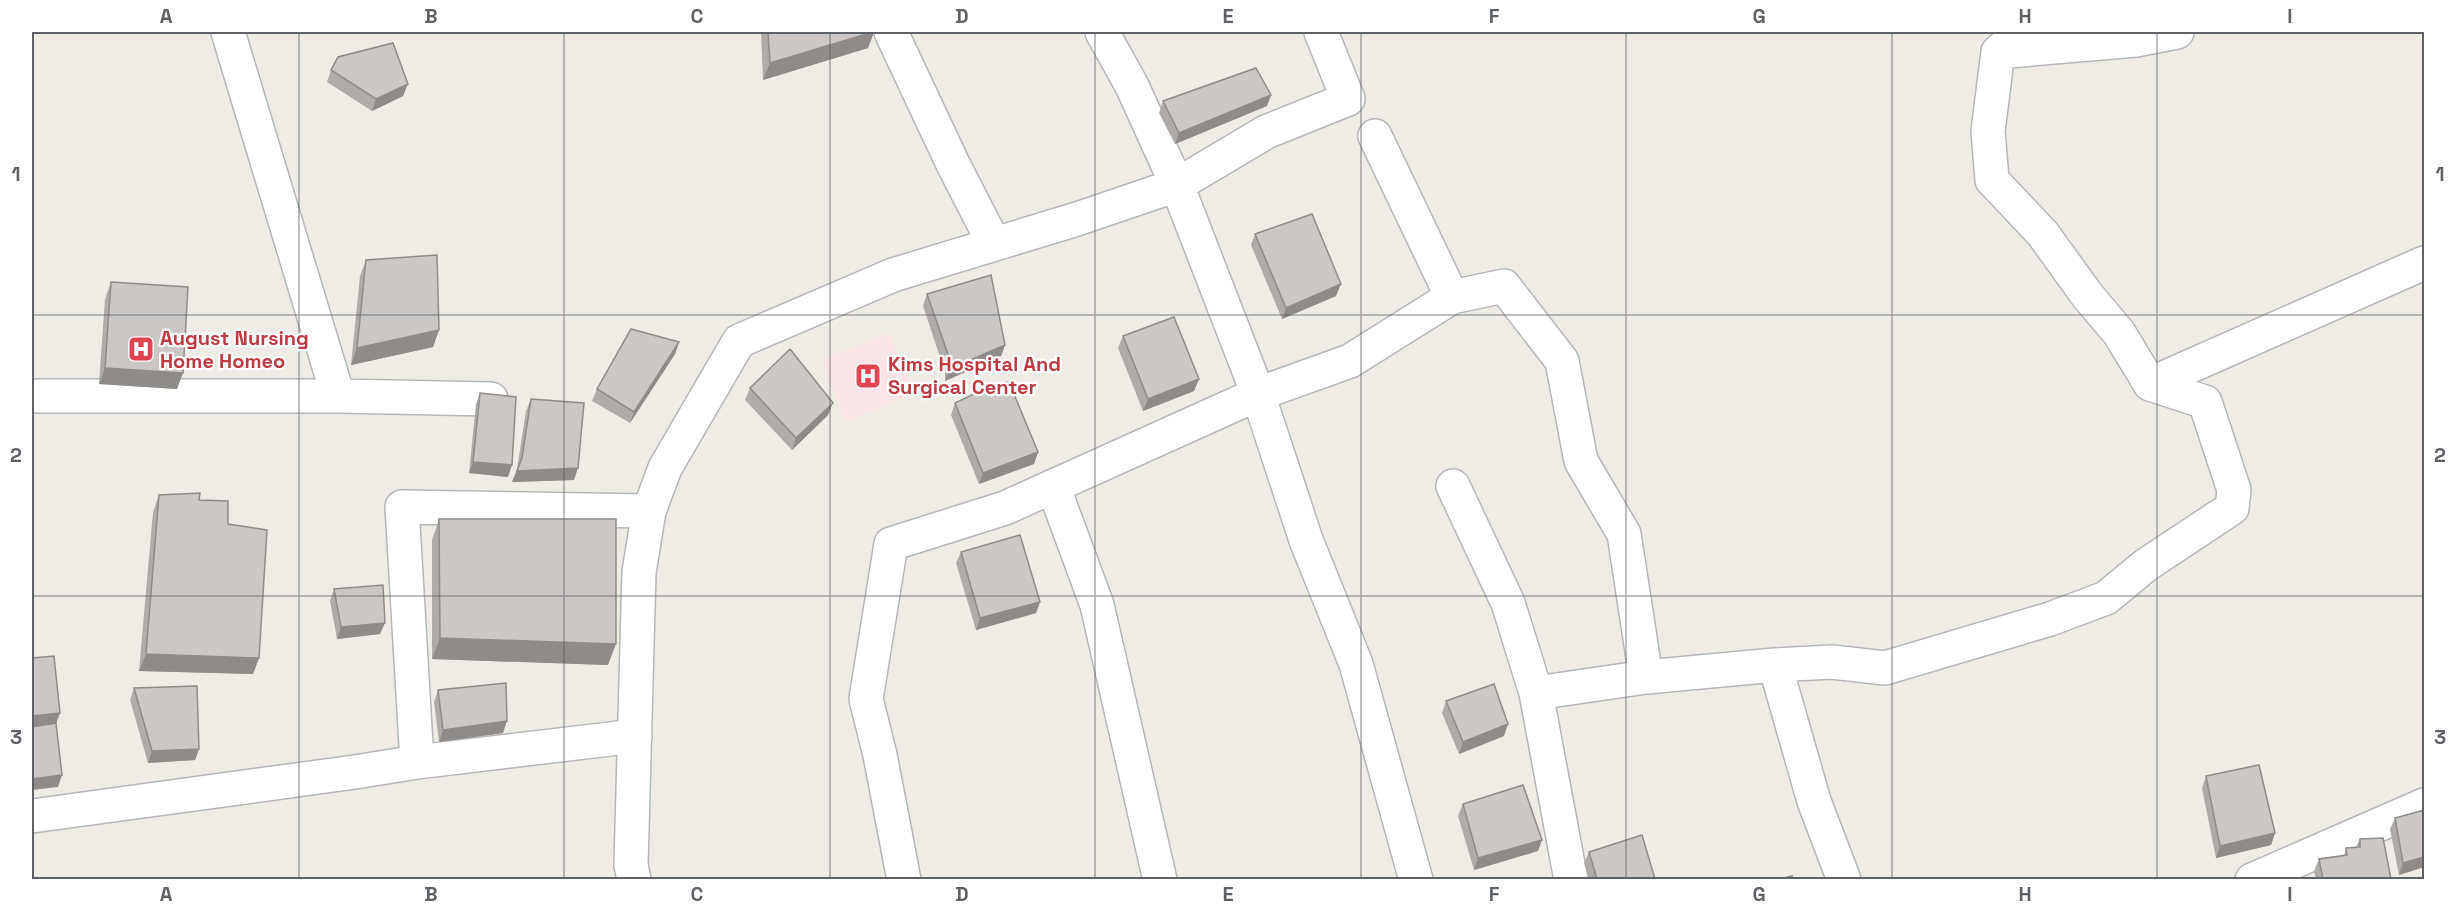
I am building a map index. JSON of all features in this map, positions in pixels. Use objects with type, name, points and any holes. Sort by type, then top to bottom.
[{"type":"street","points":[[228,32],[338,396]]},
{"type":"street","points":[[891,32],[953,164],[994,244]]},
{"type":"street","points":[[1102,32],[1132,86],[1177,185],[1258,394],[1306,540],[1356,664],[1416,879]]},
{"type":"street","points":[[634,879],[631,865],[639,572],[650,511],[665,468],[738,341],[893,275],[1177,185],[1266,132],[1348,99],[1321,32]]},
{"type":"street","points":[[1536,693],[1647,677],[1774,665],[1833,662],[1885,668],[2050,619],[2106,598],[2146,565],[2232,508],[2234,490],[2205,402],[2150,384],[2119,333],[2087,295],[2043,234],[1992,180],[1988,131],[2009,42],[2136,40],[2177,32]]},
{"type":"street","points":[[1375,136],[1452,297]]},
{"type":"street","points":[[2150,384],[2424,263]]},
{"type":"street","points":[[904,879],[880,755],[866,699],[891,544],[1005,508],[1258,394],[1350,361],[1452,297],[1504,286],[1562,361],[1581,460],[1624,534],[1647,677]]},
{"type":"street","points":[[32,396],[338,396],[491,399]]},
{"type":"street","points":[[1053,486],[1097,605],[1160,879]]},
{"type":"street","points":[[1453,486],[1508,603],[1536,693],[1571,879]]},
{"type":"street","points":[[417,762],[402,507],[650,511]]},
{"type":"street","points":[[1774,665],[1814,801],[1844,879]]},
{"type":"street","points":[[32,816],[417,762],[635,736]]},
{"type":"street","points":[[2252,879],[2424,805]]},
{"type":"shaded area","name":"Kims Hospital And Surgical Center","points":[[889,333],[915,393],[846,422],[822,360]]},
{"type":"building","points":[[768,32],[873,32],[770,63]]},
{"type":"building","points":[[393,43],[408,84],[376,99],[331,70],[338,57]]},
{"type":"building","points":[[1256,68],[1271,95],[1179,133],[1163,101]]},
{"type":"building","points":[[1312,214],[1341,284],[1286,308],[1255,234]]},
{"type":"building","points":[[437,255],[439,330],[357,348],[366,260]]},
{"type":"building","points":[[991,275],[1005,345],[950,369],[950,360],[927,294]]},
{"type":"building","points":[[111,282],[188,287],[183,373],[105,368]]},
{"type":"building","points":[[1174,317],[1199,379],[1148,399],[1123,336]]},
{"type":"building","points":[[631,329],[679,342],[634,412],[597,389]]},
{"type":"building","points":[[790,349],[833,403],[796,438],[750,388]]},
{"type":"building","points":[[1009,382],[1038,452],[983,473],[955,403],[978,392]]},
{"type":"building","points":[[480,393],[516,397],[512,465],[473,462]]},
{"type":"building","points":[[531,399],[584,403],[578,468],[517,471],[522,458]]},
{"type":"building","points":[[200,493],[199,500],[228,501],[228,524],[267,530],[259,658],[146,654],[159,495]]},
{"type":"building","points":[[439,519],[616,519],[616,644],[440,638]]},
{"type":"building","points":[[1020,535],[1040,602],[980,618],[961,552]]},
{"type":"building","points":[[383,585],[385,623],[341,627],[334,589]]},
{"type":"building","points":[[54,656],[60,713],[32,716],[32,658]]},
{"type":"building","points":[[506,683],[507,721],[443,730],[438,690]]},
{"type":"building","points":[[1494,684],[1508,724],[1463,742],[1446,701]]},
{"type":"building","points":[[197,686],[199,749],[152,751],[134,688]]},
{"type":"building","points":[[56,723],[62,775],[32,779],[32,727]]},
{"type":"building","points":[[2259,765],[2275,833],[2220,846],[2206,776]]},
{"type":"building","points":[[1523,785],[1542,840],[1478,858],[1463,804]]},
{"type":"building","points":[[2424,810],[2424,857],[2403,863],[2395,818]]},
{"type":"building","points":[[1642,835],[1655,879],[1597,879],[1589,852]]},
{"type":"building","points":[[2383,838],[2391,879],[2323,879],[2319,859],[2347,855],[2346,848],[2360,847],[2360,839]]},
{"type":"place","name":"August Nursing Home Homeo","points":[[141,349]]},
{"type":"place","name":"Kims Hospital And Surgical Center","points":[[868,376]]}]
